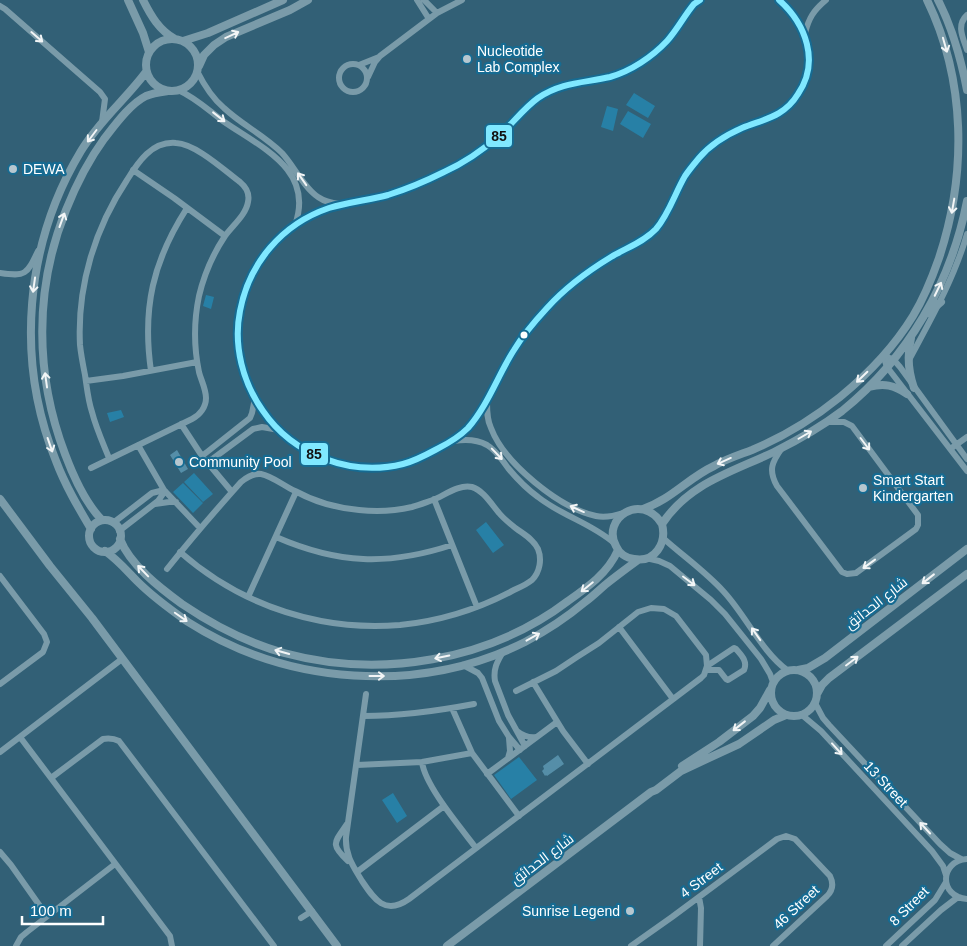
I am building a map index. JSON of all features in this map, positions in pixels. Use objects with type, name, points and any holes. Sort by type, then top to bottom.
[{"type":"street","points":[[149,52],[129,2],[143,0],[156,24],[168,35],[190,46],[195,52],[197,69],[207,89],[233,116],[275,146],[295,168],[310,190],[319,198],[341,204]]},
{"type":"street","points":[[168,91],[154,84],[146,72],[146,58],[153,47],[163,40],[179,40],[208,33],[283,0]]},
{"type":"street","points":[[102,520],[91,507],[76,479],[59,438],[51,411],[42,354],[44,294],[48,270],[59,229],[71,198],[83,172],[99,146],[137,102],[152,94],[178,90],[187,86],[193,80],[204,55],[214,44],[226,36],[290,10],[308,0]]},
{"type":"street","points":[[417,0],[428,19]]},
{"type":"street","points":[[424,0],[437,13]]},
{"type":"street","points":[[380,56],[362,89],[357,92],[350,92],[341,86],[339,76],[344,68],[352,64],[359,65],[380,56],[428,19],[462,0]]},
{"type":"street","points":[[700,0],[694,4],[667,41],[640,63],[611,76],[557,88],[537,99],[500,135],[479,152],[446,171],[388,195],[341,204],[310,216],[282,235],[269,248],[257,264],[248,281],[242,299],[238,337],[243,371],[264,414],[279,430],[297,445],[317,456],[339,464],[361,468],[404,464],[423,457],[452,441],[467,429],[488,398],[515,348],[547,308],[586,273],[646,238],[658,227],[686,174],[700,156],[719,140],[740,129],[767,120],[785,109],[799,94],[807,74],[809,54],[804,33],[796,17],[780,0]]},
{"type":"street","points":[[804,33],[815,9],[826,0]]},
{"type":"street","points":[[927,0],[945,45],[956,95],[959,130],[956,186],[952,217],[931,280],[913,316],[886,357],[887,367],[967,471]]},
{"type":"street","points":[[938,0],[964,62],[967,90]]},
{"type":"street","points":[[0,6],[100,92],[104,99],[102,123]]},
{"type":"street","points":[[967,15],[960,26],[967,50]]},
{"type":"street","points":[[359,65],[366,72],[368,78]]},
{"type":"street","points":[[0,273],[19,275],[24,273],[32,264],[42,243],[56,202],[82,149],[146,72]]},
{"type":"street","points":[[178,90],[196,99],[280,161],[297,184],[300,194],[300,204],[295,225]]},
{"type":"street","points":[[91,468],[197,417],[204,408],[205,392],[197,362],[195,329],[199,296],[211,262],[225,236],[245,210],[249,198],[245,186],[198,151],[182,144],[165,144],[149,151],[133,170],[105,218],[94,244],[87,271],[81,308],[80,345],[88,398],[109,458]]},
{"type":"street","points":[[133,170],[225,236]]},
{"type":"street","points":[[914,388],[908,361],[912,336],[940,285],[953,253],[963,223],[967,200]]},
{"type":"street","points":[[151,371],[147,328],[152,285],[166,245],[186,208]]},
{"type":"street","points":[[908,361],[941,302],[967,234]]},
{"type":"street","points":[[42,243],[36,272],[31,321],[31,360],[35,390],[55,460],[65,484],[91,529]]},
{"type":"street","points":[[923,318],[941,302]]},
{"type":"street","points":[[488,398],[488,419],[494,436],[515,463],[536,484],[562,501],[589,514],[606,517],[615,516],[633,509],[643,509],[655,505],[712,466],[753,450],[818,413],[912,336]]},
{"type":"street","points":[[886,357],[914,388],[967,459]]},
{"type":"street","points":[[86,381],[197,362]]},
{"type":"street","points":[[662,524],[675,507],[697,489],[728,472],[802,438],[841,412],[869,387],[887,367]]},
{"type":"street","points":[[869,387],[887,384],[907,394]]},
{"type":"street","points":[[202,456],[250,418],[255,398]]},
{"type":"street","points":[[782,448],[772,466],[772,473],[777,486],[842,572],[856,573],[916,529],[918,515],[852,426],[844,422],[826,422]]},
{"type":"street","points":[[181,424],[202,456],[232,492]]},
{"type":"street","points":[[207,462],[252,430],[266,427],[279,430]]},
{"type":"street","points":[[949,435],[967,436]]},
{"type":"street","points":[[950,450],[967,436]]},
{"type":"street","points":[[224,439],[229,447]]},
{"type":"street","points":[[452,441],[478,441],[492,448],[516,477],[537,496],[560,512],[596,529],[614,543]]},
{"type":"street","points":[[138,445],[164,491],[200,528]]},
{"type":"street","points":[[195,446],[214,446]]},
{"type":"street","points":[[215,472],[216,460],[219,454]]},
{"type":"street","points":[[167,569],[180,552],[200,528],[232,492],[246,478],[258,474],[264,475],[318,502],[341,508],[365,511],[388,511],[412,507],[458,488],[466,486],[474,488],[481,492],[515,528],[530,538],[537,547],[540,558],[539,570],[532,579],[500,598],[449,616],[420,622],[381,626],[342,624],[303,617],[266,605],[227,586],[180,552]]},
{"type":"street","points":[[147,497],[156,477]]},
{"type":"street","points":[[114,523],[147,497],[158,491],[164,491]]},
{"type":"street","points":[[105,552],[113,549],[118,543],[120,535],[154,504],[164,491]]},
{"type":"street","points":[[248,596],[296,492]]},
{"type":"street","points":[[0,499],[92,618],[337,946]]},
{"type":"street","points":[[434,499],[477,607]]},
{"type":"street","points":[[154,504],[176,502]]},
{"type":"street","points":[[138,503],[144,512]]},
{"type":"street","points":[[624,513],[616,521],[612,532],[614,543],[624,555],[630,559],[638,560],[654,554],[660,547],[664,531],[657,517],[643,509]]},
{"type":"street","points":[[618,550],[610,566],[580,593],[544,618],[503,639],[435,659],[408,663],[355,664],[322,661],[283,653],[246,639],[209,621],[175,599],[145,574],[127,554],[114,523],[102,520],[94,525],[89,534],[91,544],[95,548],[118,561],[154,596],[188,622],[235,647],[282,664],[306,670],[382,676],[409,675],[463,665],[503,652],[525,642],[566,617],[638,560]]},
{"type":"street","points":[[276,537],[318,553],[363,559],[386,559],[408,556],[431,552],[452,544]]},
{"type":"street","points":[[663,538],[723,591],[774,659],[787,670]]},
{"type":"street","name":"شارع الحدائق","points":[[798,670],[808,668],[825,658],[967,549]]},
{"type":"street","points":[[646,558],[670,566],[725,614],[770,674],[772,686],[771,700],[774,705],[786,715],[793,716],[808,711],[814,703],[817,694],[829,678],[967,574]]},
{"type":"street","points":[[0,576],[44,634],[46,642],[43,652],[0,684]]},
{"type":"street","points":[[516,691],[577,658],[644,609],[658,608],[670,612],[681,621],[706,656],[707,668]]},
{"type":"street","points":[[619,627],[673,699]]},
{"type":"street","points":[[349,821],[337,838],[338,851],[351,864],[376,900],[387,905],[398,905],[409,899],[701,678],[707,668],[734,648],[744,660],[746,667],[728,680],[717,669],[707,668]]},
{"type":"street","points":[[503,652],[495,664],[494,675],[501,700],[522,748]]},
{"type":"street","points":[[0,752],[122,660]]},
{"type":"street","points":[[463,665],[482,678],[502,727],[522,748]]},
{"type":"street","points":[[772,686],[778,676],[787,670],[798,670],[803,671],[812,678],[817,688],[817,694]]},
{"type":"street","points":[[533,682],[557,722],[588,764]]},
{"type":"street","name":"شارع الحدائق","points":[[651,792],[687,762],[719,742],[753,716],[760,708],[772,686]]},
{"type":"street","points":[[351,864],[346,848],[346,837],[366,694]]},
{"type":"street","name":"13 Street","points":[[814,703],[829,725],[940,844],[964,859]]},
{"type":"street","points":[[364,716],[410,714],[474,704]]},
{"type":"street","points":[[452,708],[472,753],[519,816]]},
{"type":"street","name":"13 Street","points":[[802,714],[821,731],[932,851],[943,866],[946,874]]},
{"type":"street","name":"شارع الحدائق","points":[[447,946],[680,772],[739,744],[774,720],[786,715]]},
{"type":"street","points":[[502,727],[510,721]]},
{"type":"street","points":[[487,774],[557,722]]},
{"type":"street","points":[[516,731],[529,738],[536,738]]},
{"type":"street","points":[[508,758],[510,751],[509,736]]},
{"type":"street","points":[[20,737],[170,936],[172,946]]},
{"type":"street","points":[[51,778],[103,740],[108,738],[119,741],[274,946]]},
{"type":"street","points":[[357,764],[422,762],[472,753]]},
{"type":"street","points":[[422,762],[426,778],[444,806],[476,848]]},
{"type":"street","points":[[357,872],[444,806]]},
{"type":"street","name":"46 Street","points":[[772,946],[827,896],[833,884],[830,876],[795,839],[786,836]]},
{"type":"street","name":"4 Street","points":[[631,946],[777,839],[786,836]]},
{"type":"street","points":[[1,855],[11,865],[47,916]]},
{"type":"street","points":[[964,859],[951,865],[946,874],[946,882],[952,894],[958,898],[967,899]]},
{"type":"street","points":[[16,946],[26,932],[115,864]]},
{"type":"street","name":"8 Street","points":[[886,946],[935,900],[946,882]]},
{"type":"street","points":[[699,896],[701,914],[700,946]]},
{"type":"street","name":"8 Street","points":[[902,946],[941,910],[958,898]]},
{"type":"street","points":[[687,906],[701,914]]},
{"type":"street","points":[[300,918],[312,911]]},
{"type":"shaded area","points":[[634,93],[655,106],[648,118],[626,105]]},
{"type":"shaded area","points":[[607,106],[618,109],[613,131],[601,127]]},
{"type":"shaded area","points":[[628,111],[651,124],[643,138],[620,124]]},
{"type":"shaded area","points":[[206,295],[214,297],[211,309],[203,306]]},
{"type":"shaded area","points":[[121,410],[124,417],[110,422],[107,413]]},
{"type":"shaded area","name":"Community Pool","points":[[177,450],[188,469],[181,473],[170,455]]},
{"type":"shaded area","points":[[194,473],[213,494],[203,502],[184,482]]},
{"type":"shaded area","points":[[183,483],[203,503],[193,513],[173,492]]},
{"type":"shaded area","points":[[486,522],[504,545],[493,553],[476,530]]},
{"type":"shaded area","points":[[558,755],[564,764],[545,776],[542,771],[544,769],[543,766]]},
{"type":"shaded area","points":[[519,757],[537,780],[511,799],[494,775]]},
{"type":"shaded area","points":[[393,793],[407,816],[397,823],[382,800]]},
{"type":"transit line","name":"85","points":[[700,0],[694,4],[667,41],[655,53],[633,67],[610,77],[564,86],[547,93],[533,102],[500,135],[466,160],[416,185],[388,195],[329,208],[312,215],[297,224],[270,247],[251,277],[244,293],[238,324],[238,337],[241,364],[245,376],[256,400],[275,426],[290,440],[307,451],[344,465],[363,467],[383,467],[407,463],[454,440],[475,419],[521,339],[554,301],[594,268],[651,234],[665,217],[685,176],[708,149],[736,131],[780,112],[798,94],[805,82],[808,69],[807,44],[796,20],[779,0]]},
{"type":"place","name":"Nucleotide Lab Complex","points":[[467,59]]},
{"type":"place","name":"DEWA","points":[[13,169]]},
{"type":"place","name":"Community Pool","points":[[179,462]]},
{"type":"place","name":"Smart Start Kindergarten","points":[[863,488]]},
{"type":"place","name":"Sunrise Legend","points":[[630,911]]}]
